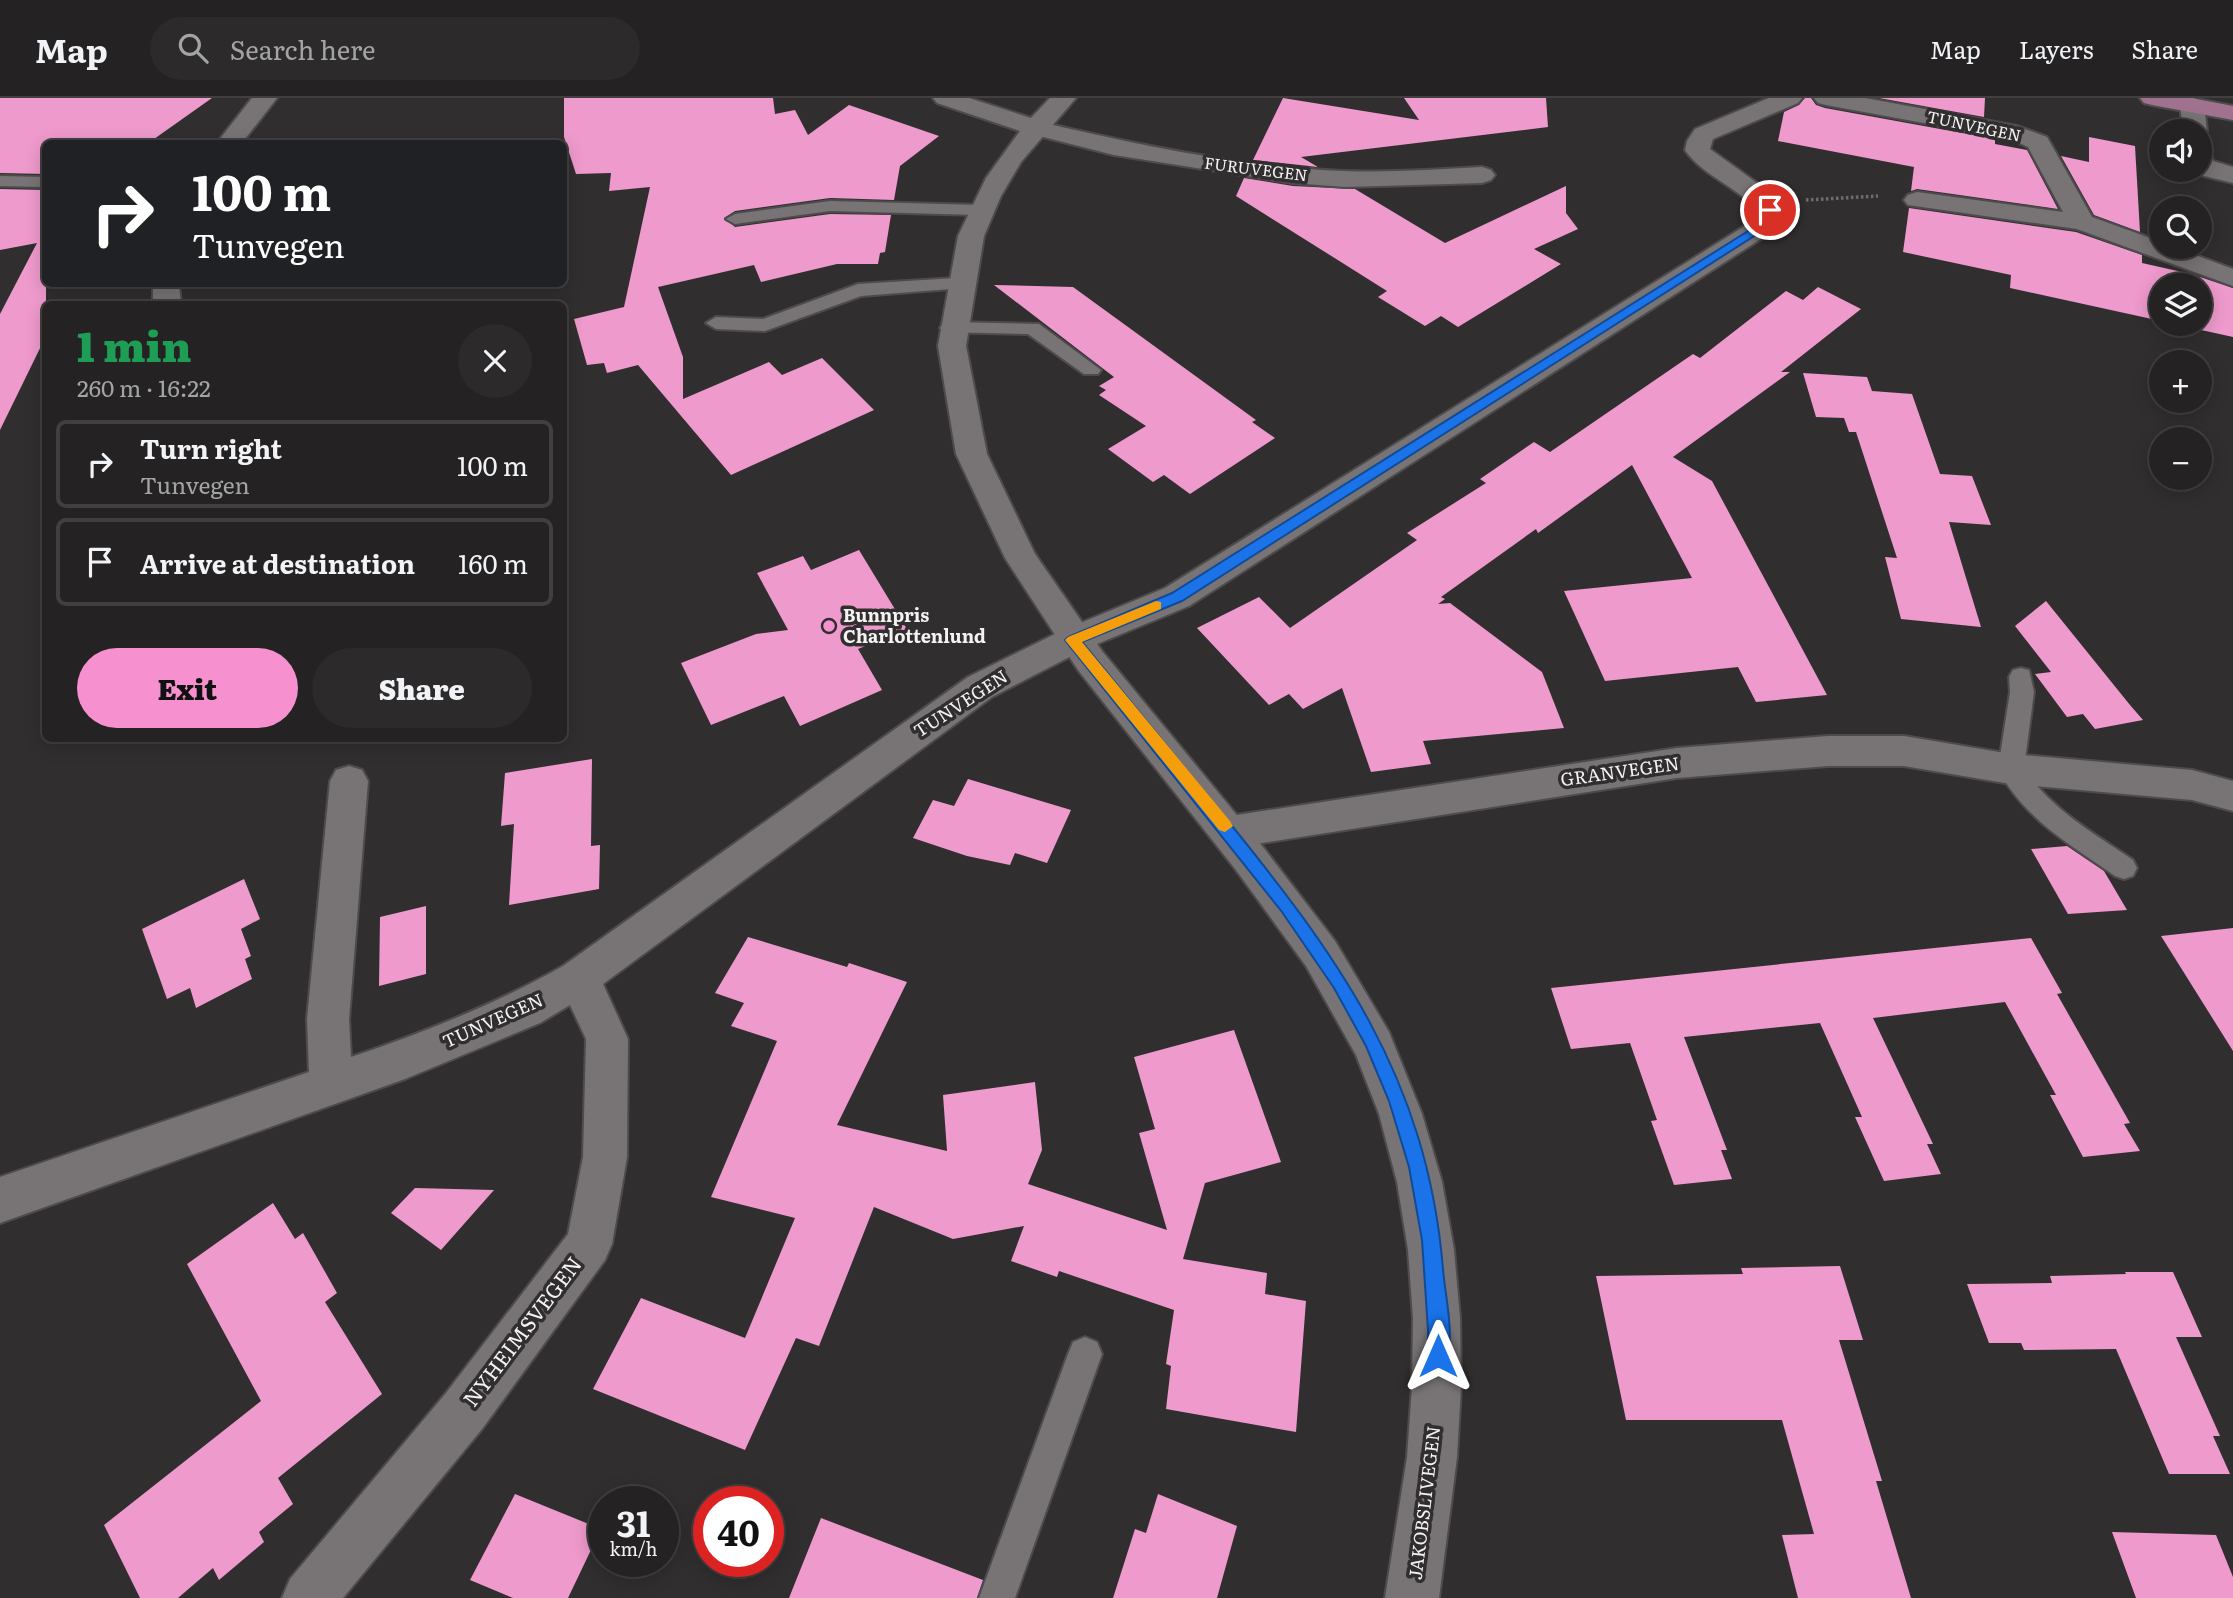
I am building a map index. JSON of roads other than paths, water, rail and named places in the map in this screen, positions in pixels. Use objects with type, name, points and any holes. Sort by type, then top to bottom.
[{"type":"main road","points":[[2152,98],[2233,113]]},
{"type":"street","points":[[231,140],[265,98]]},
{"type":"street","name":"FURUVEGEN","points":[[945,98],[1033,127],[1114,148],[1293,175],[1345,179],[1482,175]]},
{"type":"street","name":"JAKOBSLIVEGEN","points":[[1064,98],[1033,127],[1016,148],[980,210],[956,284],[950,327],[961,413],[977,466],[1031,578],[1073,640],[1288,907],[1373,1041],[1398,1101],[1418,1167],[1431,1240],[1438,1330],[1435,1434],[1425,1527],[1412,1598]]},
{"type":"street","name":"TUNVEGEN","points":[[0,1200],[469,1034],[524,1009],[578,979],[981,687],[1073,640],[1177,597],[1769,222],[1770,210],[1758,195],[1704,158],[1697,150],[1704,134],[1790,98]]},
{"type":"street","name":"TUNVEGEN","points":[[1826,98],[2017,133],[2038,142],[2082,222]]},
{"type":"street","points":[[2192,106],[2194,119]]},
{"type":"street","points":[[2212,170],[2233,175]]},
{"type":"street","points":[[1917,200],[2082,222],[2233,278]]},
{"type":"street","name":"GRANVEGEN","points":[[1230,832],[1663,765],[1753,755],[1904,751],[2011,769],[2192,785],[2233,796]]},
{"type":"street","points":[[331,1083],[328,1019],[349,781]]},
{"type":"street","name":"NYHEIMSVEGEN","points":[[309,1598],[464,1412],[589,1244],[605,1157],[607,1039],[597,1013],[578,979]]},
{"type":"lane","points":[[0,181],[42,182]]},
{"type":"lane","points":[[735,219],[830,206],[980,210]]},
{"type":"lane","points":[[716,323],[765,325],[859,290],[956,284]]},
{"type":"lane","points":[[950,327],[1032,328],[1091,370]]},
{"type":"lane","points":[[2021,677],[2022,692],[2011,769],[2026,793],[2046,813],[2124,868]]},
{"type":"lane","points":[[997,1598],[1085,1354]]},
{"type":"place","name":"Bunnpris Charlottenlund","points":[[829,626]]}]
